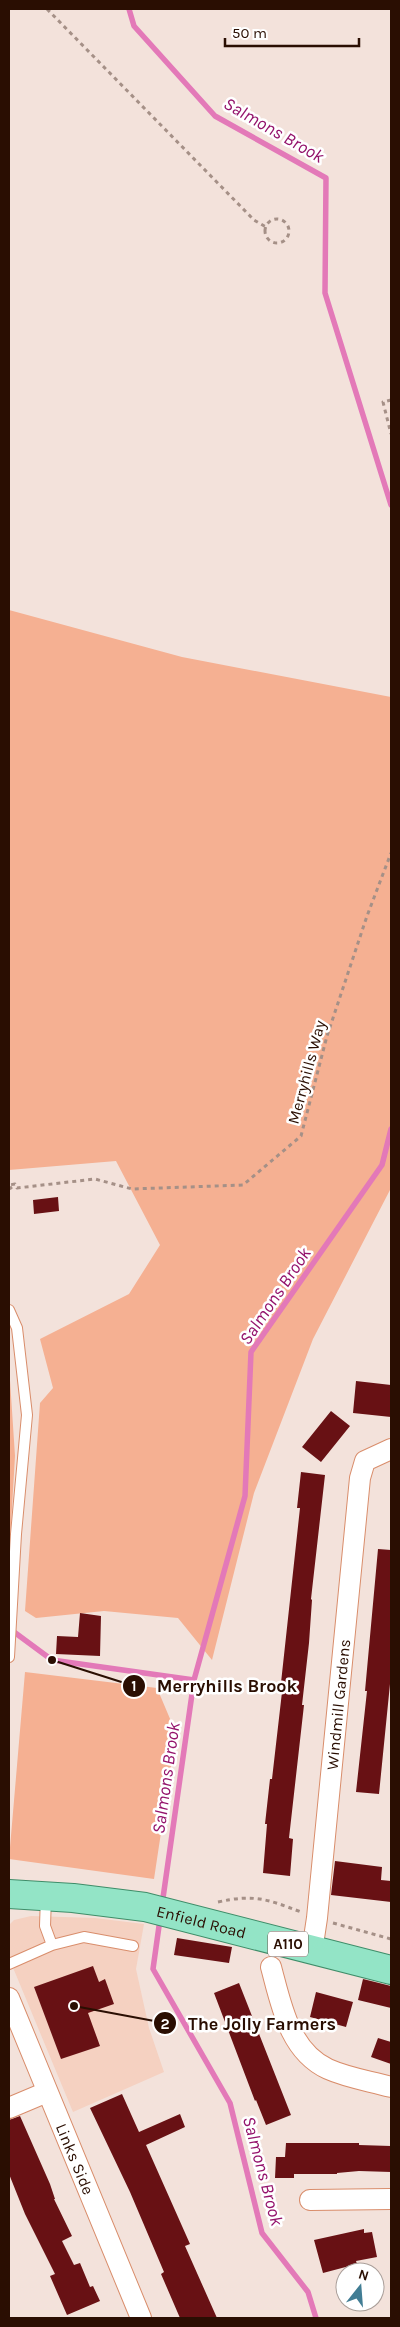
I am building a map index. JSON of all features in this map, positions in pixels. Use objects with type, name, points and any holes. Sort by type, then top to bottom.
[{"type":"main road","name":"Enfield Road","points":[[9,1894],[46,1895],[145,1907],[391,1970]]},
{"type":"street","name":"Windmill Gardens","points":[[312,1950],[317,1918],[360,1478],[366,1461],[391,1449]]},
{"type":"street","points":[[271,1967],[283,2012],[291,2033],[307,2055],[326,2068],[391,2087]]},
{"type":"street","name":"Links Side","points":[[9,1999],[140,2318]]},
{"type":"street","points":[[9,2108],[48,2092]]},
{"type":"street","points":[[310,2200],[391,2199]]},
{"type":"lane","points":[[9,1310],[17,1328],[27,1415],[9,1658]]},
{"type":"lane","points":[[46,1895],[45,1926],[52,1945]]},
{"type":"lane","points":[[9,1964],[52,1945],[84,1937],[133,1946]]},
{"type":"path","points":[[47,9],[248,213],[266,227],[267,238],[276,243],[282,242],[289,235],[288,224],[284,220],[273,220],[266,227]]},
{"type":"path","points":[[391,400],[383,402],[391,434]]},
{"type":"path","name":"Merryhills Way","points":[[9,1189],[11,1188],[9,1186],[15,1184],[17,1188],[95,1178],[132,1189],[243,1185],[301,1136],[327,1036],[366,916],[391,853]]},
{"type":"shaded area","points":[[9,610],[182,657],[391,697],[391,1188],[313,1339],[254,1493],[212,1660],[178,1618],[104,1611],[36,1618],[25,1611],[40,1403],[53,1388],[40,1339],[129,1294],[160,1245],[116,1161],[9,1170]]},
{"type":"shaded area","points":[[9,1365],[15,1456],[9,1559]]},
{"type":"shaded area","points":[[25,1672],[157,1688],[176,1733],[154,1879],[9,1859]]},
{"type":"shaded area","points":[[31,1916],[95,1918],[144,1924],[136,1969],[149,2028],[164,2072],[73,2112],[9,1958],[9,1925],[14,1920]]},
{"type":"building","points":[[58,1197],[59,1211],[34,1214],[33,1200]]},
{"type":"building","points":[[356,1381],[391,1385],[391,1417],[353,1413]]},
{"type":"building","points":[[331,1411],[350,1426],[321,1462],[302,1447]]},
{"type":"building","points":[[301,1472],[325,1475],[311,1599],[309,1643],[302,1705],[304,1705],[289,1838],[293,1839],[290,1876],[263,1873],[267,1824],[265,1824],[282,1692],[280,1692],[300,1508],[297,1508]]},
{"type":"building","points":[[378,1549],[391,1550],[391,1674],[379,1794],[356,1792],[367,1691],[365,1691]]},
{"type":"building","points":[[80,1613],[101,1616],[100,1656],[56,1654],[57,1636],[78,1637]]},
{"type":"building","points":[[335,1861],[382,1867],[381,1880],[391,1881],[391,1902],[331,1895]]},
{"type":"building","points":[[177,1938],[232,1947],[229,1963],[174,1955]]},
{"type":"building","points":[[93,1966],[99,1982],[105,1979],[114,2004],[88,2013],[100,2046],[61,2059],[34,1987]]},
{"type":"building","points":[[363,1979],[391,1986],[391,2008],[358,2000]]},
{"type":"building","points":[[239,1983],[291,2115],[266,2125],[214,1993]]},
{"type":"building","points":[[316,1992],[353,2002],[346,2027],[310,2017]]},
{"type":"building","points":[[378,2038],[391,2042],[391,2064],[371,2057]]},
{"type":"building","points":[[122,2094],[139,2132],[180,2114],[185,2127],[146,2145],[190,2244],[185,2246],[217,2318],[180,2318],[161,2274],[164,2272],[130,2192],[90,2108]]},
{"type":"building","points":[[20,2116],[50,2184],[54,2199],[72,2236],[62,2241],[74,2265],[80,2263],[90,2287],[93,2286],[100,2301],[67,2315],[50,2276],[55,2274],[25,2214],[9,2174],[9,2120]]},
{"type":"building","points":[[286,2143],[359,2143],[359,2145],[391,2146],[391,2172],[359,2171],[337,2174],[294,2174],[294,2178],[275,2178],[276,2157],[285,2157]]},
{"type":"building","points":[[364,2229],[364,2233],[372,2232],[377,2257],[356,2262],[335,2262],[335,2270],[323,2273],[314,2240]]},
{"type":"waterway","name":"Salmons Brook","points":[[129,9],[134,26],[215,116],[326,178],[325,293],[391,505]]},
{"type":"waterway","name":"Salmons Brook","points":[[162,1905],[194,1680],[245,1496],[251,1352],[382,1165],[391,1129]]},
{"type":"waterway","points":[[10,1629],[52,1660],[194,1680]]},
{"type":"waterway","name":"Salmons Brook","points":[[160,1919],[153,1969],[230,2103],[262,2233],[308,2292],[316,2318]]},
{"type":"place","name":"Merryhills Brook","points":[[52,1660]]},
{"type":"place","name":"The Jolly Farmers","points":[[74,2006]]}]
